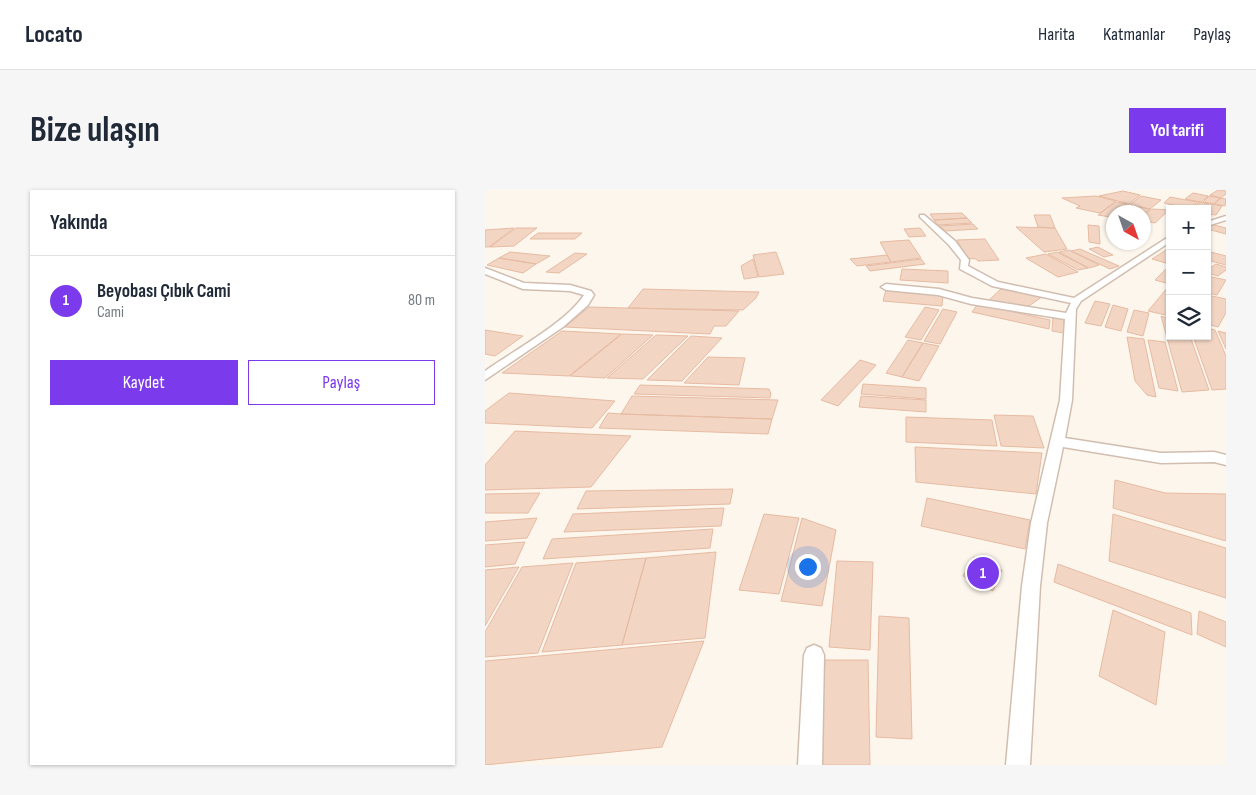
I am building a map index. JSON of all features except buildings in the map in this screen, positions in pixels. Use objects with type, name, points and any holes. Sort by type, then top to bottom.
[{"type":"street","points":[[922,216],[952,243],[965,260],[963,267],[975,274],[995,284],[1076,301]]},
{"type":"street","points":[[1211,223],[1226,218]]},
{"type":"street","points":[[1018,765],[1031,586],[1039,523],[1066,400],[1071,309],[1076,301],[1166,241]]},
{"type":"street","points":[[485,270],[523,286],[579,289],[589,295],[584,304],[543,336],[485,376]]},
{"type":"street","points":[[886,287],[939,292],[971,301],[1071,317]]},
{"type":"street","points":[[1057,441],[1161,458],[1215,457],[1226,460]]},
{"type":"street","points":[[810,765],[814,655]]},
{"type":"place","name":"Beyobası Çıbık Cami","points":[[983,573]]}]
